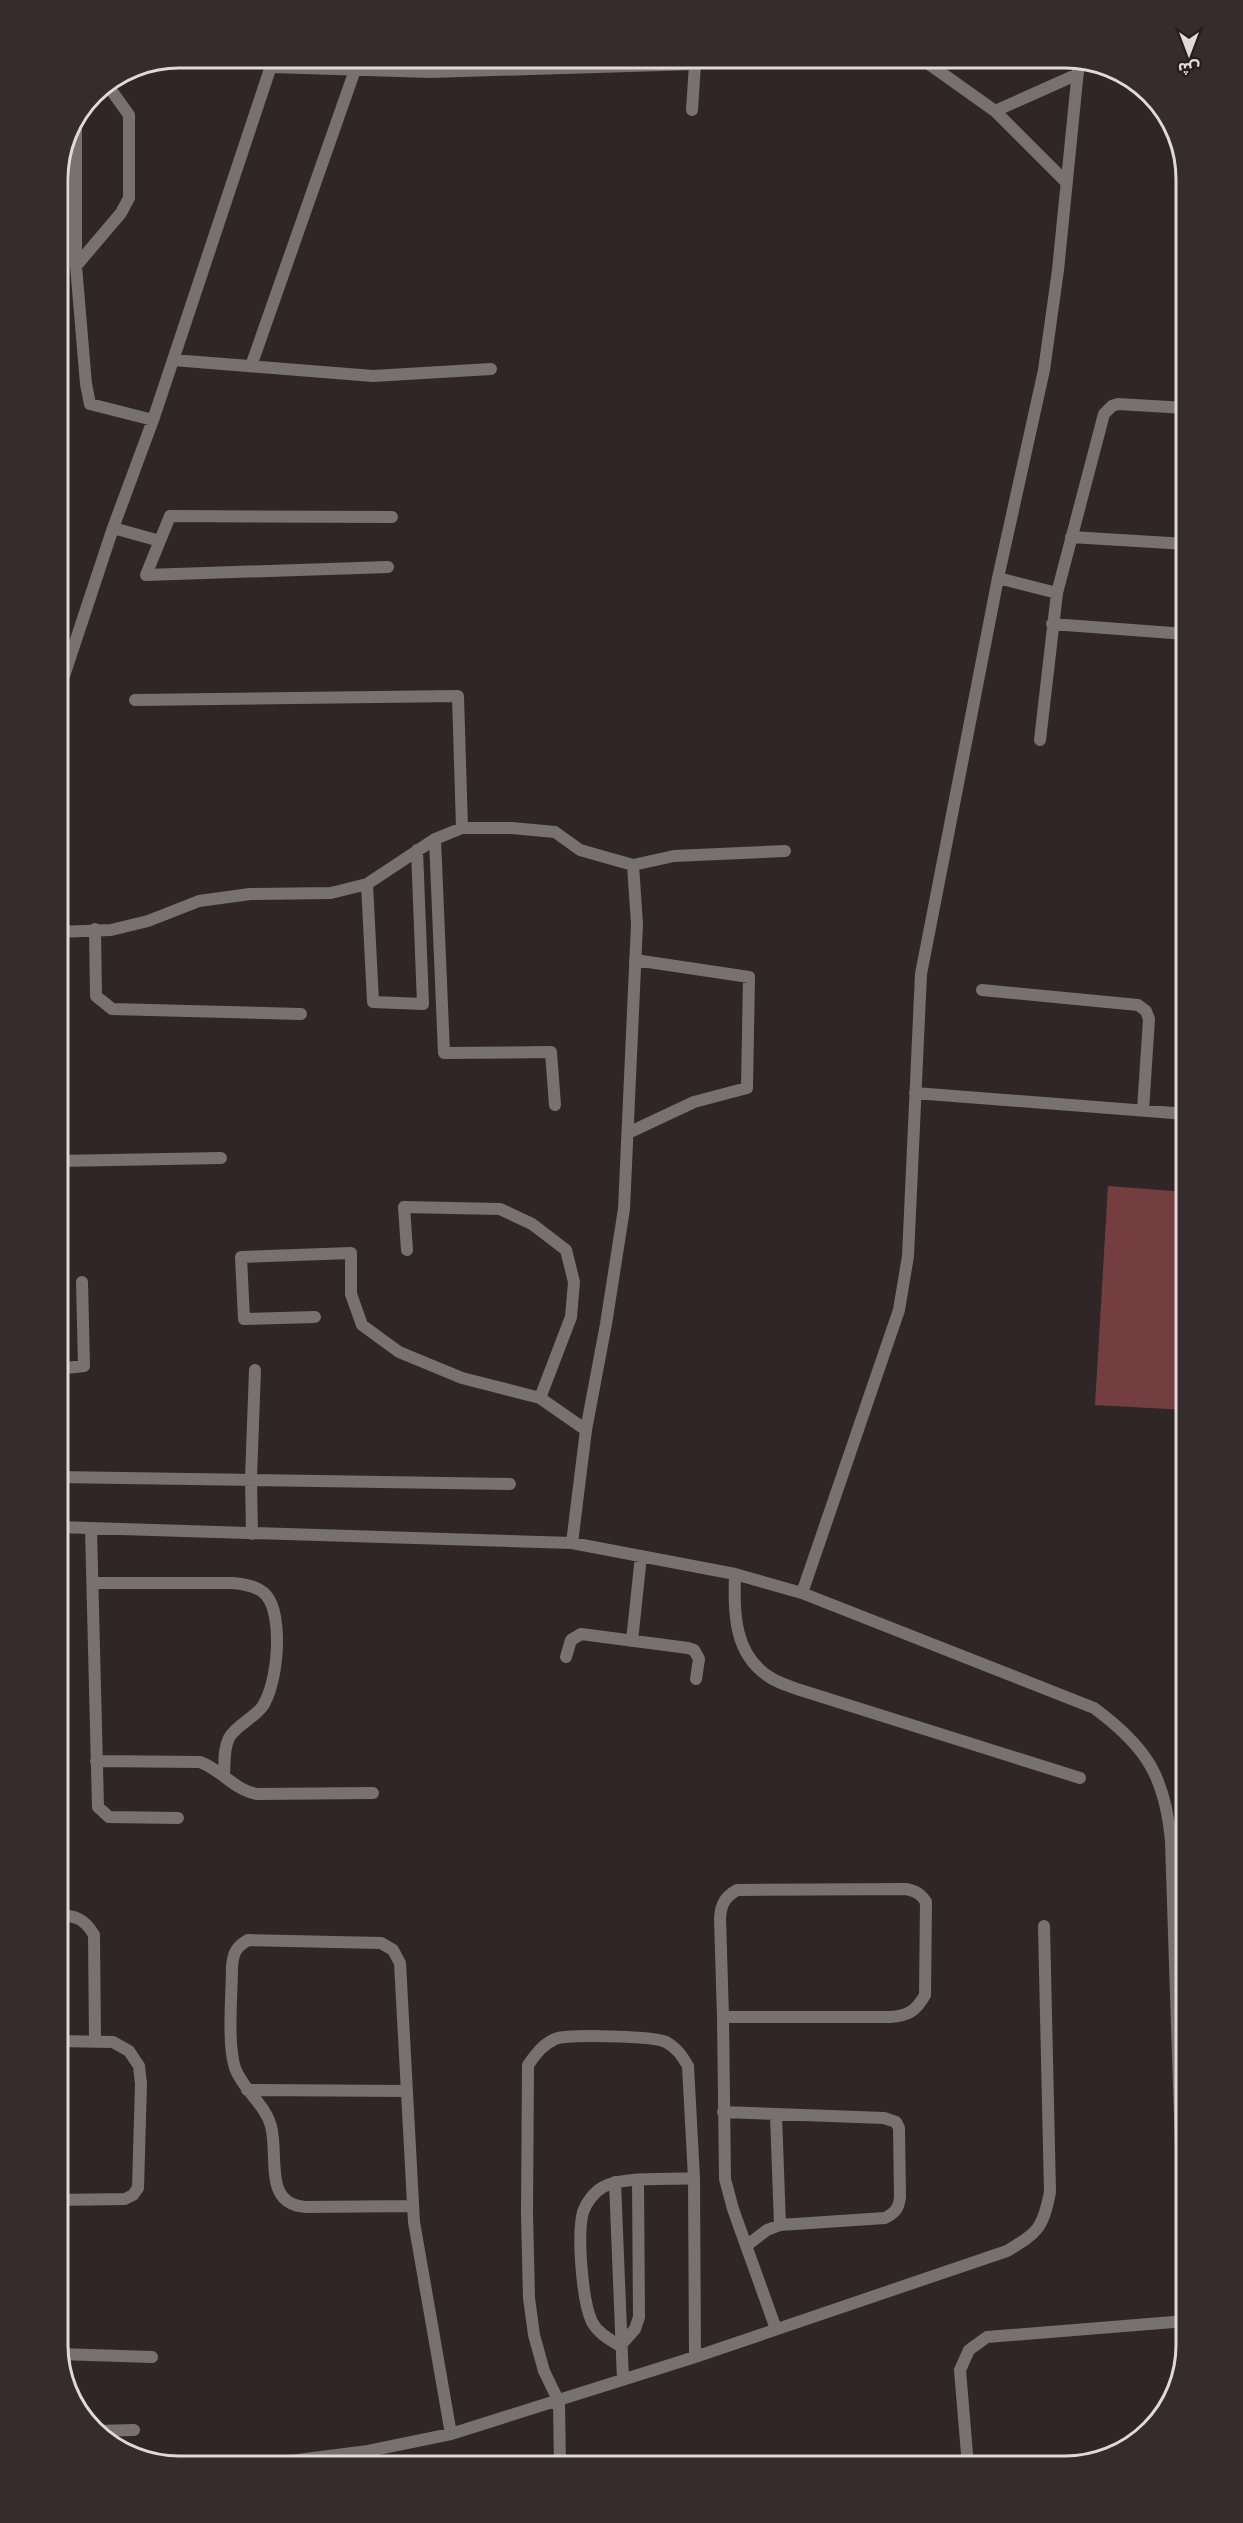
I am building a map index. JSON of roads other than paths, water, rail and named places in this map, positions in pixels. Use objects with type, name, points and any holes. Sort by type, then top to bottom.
[{"type":"lane","points":[[68,664],[112,528],[153,420],[271,68]]},
{"type":"lane","points":[[343,68],[430,72],[562,68]]},
{"type":"lane","points":[[692,110],[695,68]]},
{"type":"lane","points":[[934,68],[995,111],[1066,182]]},
{"type":"lane","points":[[251,366],[355,69]]},
{"type":"lane","points":[[802,1593],[899,1310],[908,1256],[921,974],[998,578],[1044,370],[1058,270],[1078,69]]},
{"type":"lane","points":[[995,111],[1078,74]]},
{"type":"lane","points":[[76,266],[121,213],[129,198],[129,115],[111,90]]},
{"type":"lane","points":[[76,136],[76,266],[86,384],[90,404],[153,420]]},
{"type":"lane","points":[[173,360],[373,376],[490,369]]},
{"type":"lane","points":[[1040,740],[1056,592],[1104,414],[1107,409],[1118,404],[1176,407]]},
{"type":"lane","points":[[388,567],[146,575],[170,516],[392,518]]},
{"type":"lane","points":[[112,528],[160,541]]},
{"type":"lane","points":[[1071,537],[1176,543]]},
{"type":"lane","points":[[998,578],[1056,592]]},
{"type":"lane","points":[[1052,624],[1176,633]]},
{"type":"lane","points":[[135,700],[458,696],[462,828]]},
{"type":"lane","points":[[68,931],[111,930],[148,921],[199,901],[250,894],[331,893],[367,884],[435,838],[462,828],[513,828],[555,832],[580,850],[633,865],[674,856],[785,851]]},
{"type":"lane","points":[[435,838],[444,1053],[551,1052],[555,1105]]},
{"type":"lane","points":[[367,884],[373,1002],[423,1004],[417,850]]},
{"type":"lane","points":[[572,1543],[586,1430],[624,1209],[637,924],[633,865]]},
{"type":"lane","points":[[95,929],[96,996],[112,1010],[301,1014]]},
{"type":"lane","points":[[628,1133],[694,1102],[747,1088],[749,977],[636,960]]},
{"type":"lane","points":[[982,990],[1138,1005],[1146,1011],[1149,1019],[1143,1110]]},
{"type":"lane","points":[[915,1093],[1176,1113]]},
{"type":"lane","points":[[68,1161],[221,1158]]},
{"type":"lane","points":[[407,1250],[404,1207],[500,1209],[532,1224],[566,1250],[574,1282],[571,1317],[540,1398]]},
{"type":"lane","points":[[315,1317],[244,1319],[241,1257],[351,1252],[351,1294],[362,1325],[399,1352],[462,1378],[540,1398],[586,1430]]},
{"type":"lane","points":[[68,1368],[84,1366],[82,1282]]},
{"type":"lane","points":[[252,1534],[250,1478],[255,1370]]},
{"type":"lane","points":[[68,1477],[250,1478],[510,1484]]},
{"type":"lane","points":[[68,1528],[572,1543],[735,1574],[802,1593],[1094,1708],[1128,1735],[1142,1751],[1158,1779],[1168,1809],[1176,1995]]},
{"type":"lane","points":[[92,1529],[97,1799],[102,1813],[109,1817],[178,1818]]},
{"type":"lane","points":[[632,1641],[641,1556]]},
{"type":"lane","points":[[735,1574],[736,1631],[749,1658],[770,1678],[797,1689],[1080,1778]]},
{"type":"lane","points":[[93,1583],[232,1583],[249,1585],[265,1594],[275,1609],[274,1675],[271,1691],[264,1705],[253,1718],[231,1735],[226,1746],[224,1775]]},
{"type":"lane","points":[[566,1657],[571,1640],[581,1634],[694,1650],[699,1659],[696,1679]]},
{"type":"lane","points":[[96,1761],[200,1761],[224,1775],[244,1792],[257,1794],[373,1794]]},
{"type":"lane","points":[[723,2017],[905,2016],[918,2008],[925,1995],[926,1902],[914,1890],[906,1889],[737,1890],[727,1896],[721,1906],[725,2179],[776,2329]]},
{"type":"lane","points":[[68,1916],[76,1916],[87,1923],[94,1935],[95,2042]]},
{"type":"lane","points":[[347,2455],[451,2434],[559,2402],[1007,2251],[1033,2236],[1045,2215],[1050,2192],[1044,1926]]},
{"type":"lane","points":[[413,2206],[306,2207],[294,2206],[283,2200],[277,2189],[274,2139],[270,2123],[264,2110],[247,2090],[235,2068],[232,2053],[232,1956],[238,1946],[248,1940],[381,1943],[393,1950],[400,1963],[415,2237],[451,2434]]},
{"type":"lane","points":[[560,2455],[559,2402],[544,2371],[534,2335],[529,2288],[527,2083],[528,2065],[539,2049],[556,2038],[648,2038],[665,2042],[679,2051],[688,2066],[694,2178],[695,2357]]},
{"type":"lane","points":[[68,2041],[113,2042],[121,2046],[129,2051],[139,2066],[141,2084],[138,2188],[133,2195],[125,2199],[68,2200]]},
{"type":"lane","points":[[247,2090],[407,2091]]},
{"type":"lane","points":[[723,2112],[891,2119],[896,2122],[900,2134],[900,2197],[899,2206],[894,2214],[885,2218],[780,2225],[767,2230],[746,2246]]},
{"type":"lane","points":[[776,2115],[780,2225]]},
{"type":"lane","points":[[620,2346],[605,2337],[594,2324],[586,2308],[581,2224],[584,2210],[601,2188],[615,2182],[694,2178]]},
{"type":"lane","points":[[620,2346],[635,2329],[639,2318],[638,2181]]},
{"type":"lane","points":[[615,2182],[623,2380]]},
{"type":"lane","points":[[967,2456],[960,2370],[969,2350],[987,2337],[1176,2322]]},
{"type":"lane","points":[[68,2354],[152,2357]]},
{"type":"lane","points":[[108,2431],[134,2430]]},
{"type":"lane","points":[[368,2451],[368,2455]]}]
